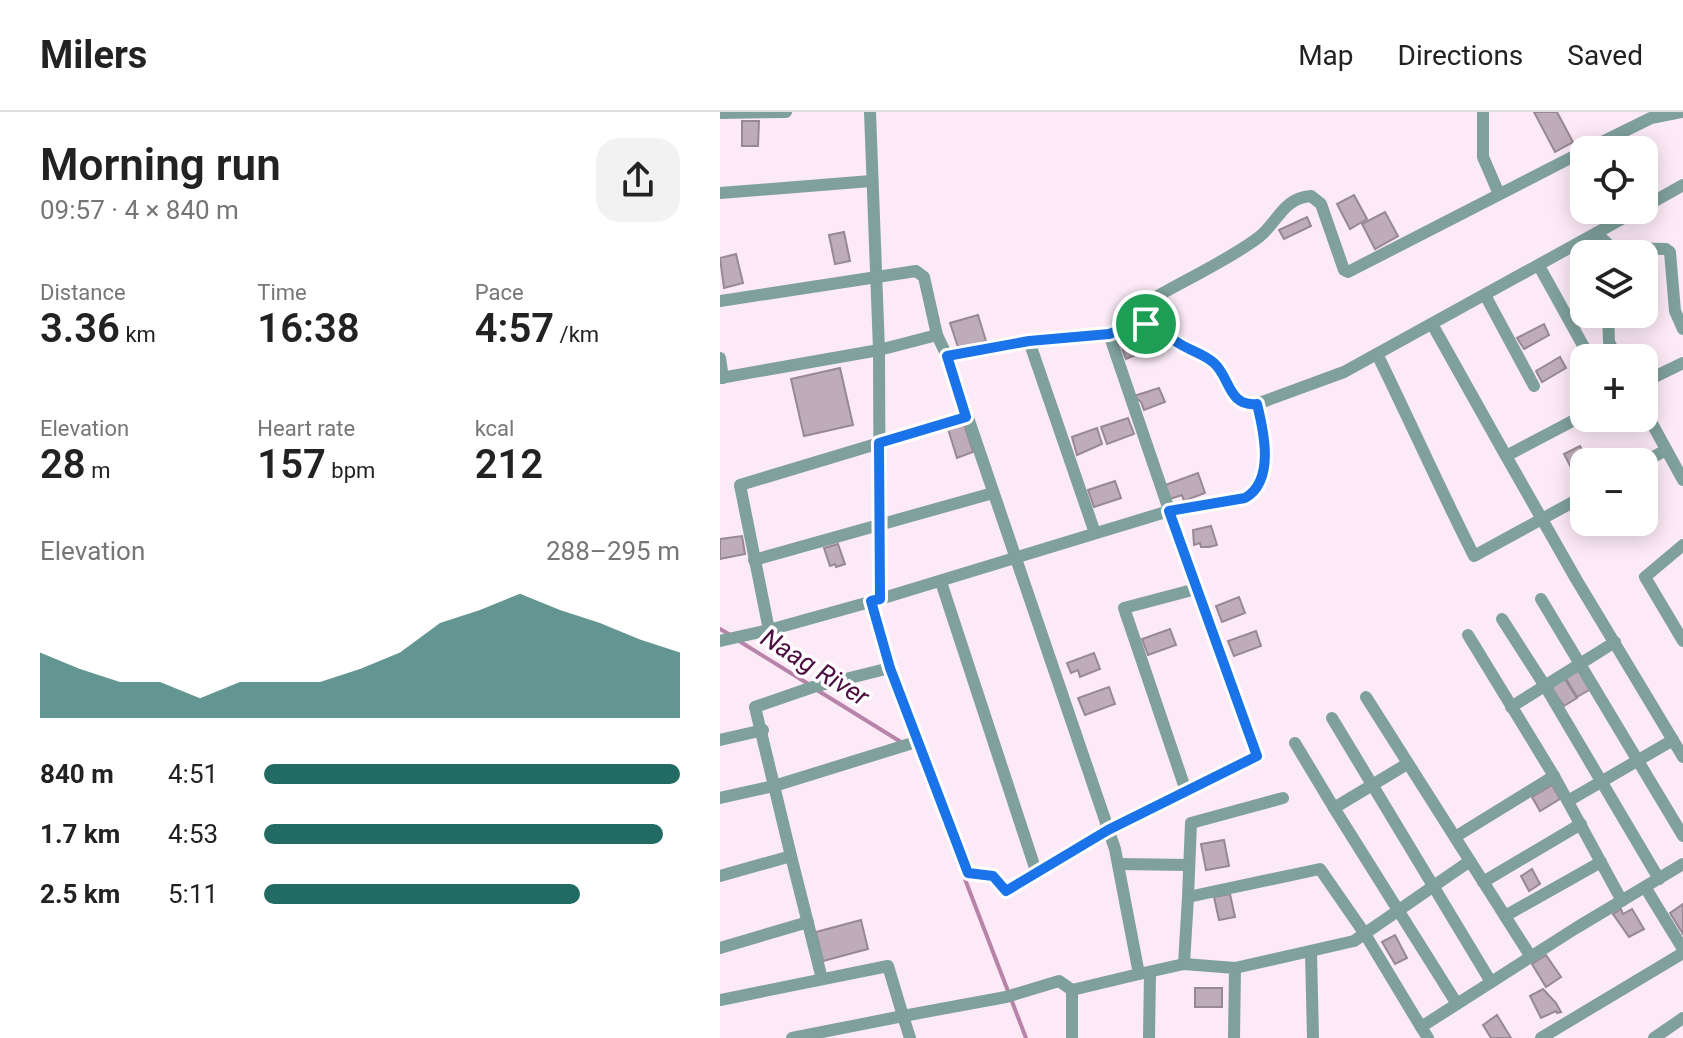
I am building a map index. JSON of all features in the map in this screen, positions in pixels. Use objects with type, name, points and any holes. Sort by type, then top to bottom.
[{"type":"street","points":[[720,113],[786,112]]},
{"type":"street","points":[[870,112],[879,350],[876,600],[890,668],[968,873],[993,876],[1006,891],[1108,830],[1257,756],[1109,334]]},
{"type":"street","points":[[1483,112],[1483,157],[1499,194]]},
{"type":"street","points":[[1613,136],[1658,114],[1681,112]]},
{"type":"street","points":[[1146,324],[1149,308],[1156,297],[1258,237],[1295,200],[1311,196],[1321,204],[1344,270],[1348,272],[1570,158]]},
{"type":"street","points":[[720,193],[871,181]]},
{"type":"street","points":[[1658,199],[1683,185]]},
{"type":"street","points":[[947,356],[1029,341],[1109,334],[1146,324],[1212,361],[1235,397],[1242,403],[1257,404],[1344,372],[1614,224]]},
{"type":"street","points":[[1597,234],[1602,240]]},
{"type":"street","points":[[1658,249],[1670,252],[1675,311],[1683,329]]},
{"type":"street","points":[[1539,266],[1582,344]]},
{"type":"street","points":[[720,301],[921,272],[924,277],[937,335],[947,356],[1108,830],[1145,973],[1149,1038]]},
{"type":"street","points":[[1485,295],[1534,386]]},
{"type":"street","points":[[1432,324],[1542,520],[1683,757]]},
{"type":"street","points":[[720,358],[721,378],[879,350],[937,335]]},
{"type":"street","points":[[1029,341],[1095,533]]},
{"type":"street","points":[[1377,354],[1474,556],[1570,504]]},
{"type":"street","points":[[1658,375],[1683,363]]},
{"type":"street","points":[[720,641],[941,582],[1169,511],[1245,498],[1256,492],[1263,477],[1264,437],[1257,404]]},
{"type":"street","points":[[769,630],[740,485],[966,417]]},
{"type":"street","points":[[1506,456],[1570,422]]},
{"type":"street","points":[[1656,432],[1683,480]]},
{"type":"street","points":[[1658,454],[1666,450]]},
{"type":"street","points":[[754,560],[993,493]]},
{"type":"street","points":[[1683,545],[1645,577],[1683,641]]},
{"type":"street","points":[[941,582],[1037,874]]},
{"type":"street","points":[[1186,791],[1124,608],[1196,589]]},
{"type":"street","points":[[1541,599],[1683,836]]},
{"type":"street","points":[[1502,619],[1659,879]]},
{"type":"street","points":[[1468,635],[1554,776],[1622,901]]},
{"type":"street","points":[[1511,707],[1615,642]]},
{"type":"street","points":[[822,979],[755,707],[813,687],[890,668]]},
{"type":"street","points":[[1366,697],[1531,957]]},
{"type":"street","points":[[1332,718],[1491,982]]},
{"type":"street","points":[[720,740],[763,730]]},
{"type":"street","points":[[1568,801],[1673,740]]},
{"type":"street","points":[[720,798],[774,786],[916,742]]},
{"type":"street","points":[[1295,743],[1457,1004]]},
{"type":"street","points":[[1334,808],[1407,764]]},
{"type":"street","points":[[1455,837],[1554,776]]},
{"type":"street","points":[[1184,964],[1191,823],[1283,798]]},
{"type":"street","points":[[1483,882],[1581,824]]},
{"type":"street","points":[[720,876],[791,856]]},
{"type":"street","points":[[792,1038],[1006,997],[1059,981],[1072,990],[1184,964],[1235,968],[1354,941],[1470,861]]},
{"type":"street","points":[[1505,916],[1601,862]]},
{"type":"street","points":[[1118,864],[1189,865]]},
{"type":"street","points":[[1188,897],[1320,869],[1365,934],[1424,1032],[1457,1004],[1683,864]]},
{"type":"street","points":[[1541,1038],[1683,951],[1645,887]]},
{"type":"street","points":[[720,948],[808,922]]},
{"type":"street","points":[[1311,952],[1313,1038]]},
{"type":"street","points":[[720,1000],[888,966],[910,1038]]},
{"type":"street","points":[[1234,1038],[1235,968]]},
{"type":"street","points":[[1072,990],[1072,1038]]},
{"type":"street","points":[[1654,1038],[1683,1018]]},
{"type":"building","points":[[1534,112],[1557,112],[1570,136],[1570,144],[1555,152]]},
{"type":"building","points":[[742,121],[759,121],[758,146],[742,146]]},
{"type":"building","points":[[1354,195],[1367,219],[1350,229],[1337,204]]},
{"type":"building","points":[[1385,212],[1398,236],[1375,249],[1362,224]]},
{"type":"building","points":[[1307,217],[1311,226],[1284,239],[1279,230]]},
{"type":"building","points":[[844,232],[850,261],[835,264],[829,235]]},
{"type":"building","points":[[736,254],[743,283],[724,288],[720,258]]},
{"type":"building","points":[[978,315],[986,341],[959,350],[950,323]]},
{"type":"building","points":[[1544,324],[1549,335],[1524,349],[1517,338]]},
{"type":"building","points":[[1145,332],[1152,348],[1126,359],[1120,343]]},
{"type":"building","points":[[1560,357],[1566,368],[1542,382],[1536,371]]},
{"type":"building","points":[[840,368],[853,425],[804,436],[791,379]]},
{"type":"building","points":[[1159,388],[1165,402],[1144,410],[1134,396]]},
{"type":"building","points":[[1128,418],[1134,434],[1107,444],[1101,427]]},
{"type":"building","points":[[964,424],[973,452],[957,458],[948,429]]},
{"type":"building","points":[[1097,428],[1102,444],[1077,455],[1072,437]]},
{"type":"building","points":[[1570,451],[1570,466],[1564,454]]},
{"type":"building","points":[[1198,473],[1205,493],[1184,501],[1182,495],[1170,499],[1165,485]]},
{"type":"building","points":[[1115,481],[1121,498],[1094,507],[1088,490]]},
{"type":"building","points":[[1211,526],[1217,545],[1194,545],[1193,530]]},
{"type":"building","points":[[742,536],[745,554],[720,559],[720,539]]},
{"type":"building","points":[[838,544],[845,564],[830,566],[824,548]]},
{"type":"building","points":[[1239,597],[1245,613],[1222,622],[1216,606]]},
{"type":"building","points":[[1170,629],[1176,645],[1148,655],[1142,639]]},
{"type":"building","points":[[1256,631],[1261,646],[1234,656],[1228,641]]},
{"type":"building","points":[[1094,653],[1100,669],[1080,677],[1078,670],[1071,673],[1067,663]]},
{"type":"building","points":[[1578,669],[1591,689],[1577,697],[1565,677]]},
{"type":"building","points":[[1564,678],[1577,698],[1564,706],[1551,687]]},
{"type":"building","points":[[1109,687],[1115,704],[1085,715],[1078,698]]},
{"type":"building","points":[[1552,785],[1560,799],[1540,811],[1532,797]]},
{"type":"building","points":[[1224,840],[1229,866],[1206,870],[1201,844]]},
{"type":"building","points":[[1532,869],[1540,884],[1529,891],[1521,876]]},
{"type":"building","points":[[1230,894],[1235,917],[1219,920],[1214,897]]},
{"type":"building","points":[[1683,904],[1683,934],[1670,913]]},
{"type":"building","points":[[1621,909],[1623,914],[1632,909],[1644,929],[1629,937],[1613,914]]},
{"type":"building","points":[[861,920],[868,949],[823,961],[816,932]]},
{"type":"building","points":[[1395,935],[1407,958],[1395,964],[1382,942]]},
{"type":"building","points":[[1546,955],[1561,977],[1546,987],[1532,964]]},
{"type":"building","points":[[1195,988],[1222,988],[1222,1007],[1195,1007]]},
{"type":"building","points":[[1543,989],[1561,1012],[1541,1018],[1530,996]]},
{"type":"building","points":[[1497,1015],[1511,1038],[1491,1038],[1483,1025]]},
{"type":"waterway","name":"Naag River","points":[[720,629],[732,636]]},
{"type":"waterway","name":"Naag River","points":[[739,641],[810,685]]},
{"type":"waterway","name":"Naag River","points":[[817,690],[901,742]]},
{"type":"waterway","name":"Naag River","points":[[963,874],[1026,1038]]},
{"type":"route","points":[[1146,324],[1212,361],[1235,397],[1242,403],[1257,404],[1264,437],[1263,477],[1256,492],[1245,498],[1169,511],[1257,756],[1108,830],[1006,891],[993,876],[968,873],[916,742],[871,601],[880,599],[879,443],[966,417],[947,356],[1029,341],[1109,334],[1146,324]]}]
